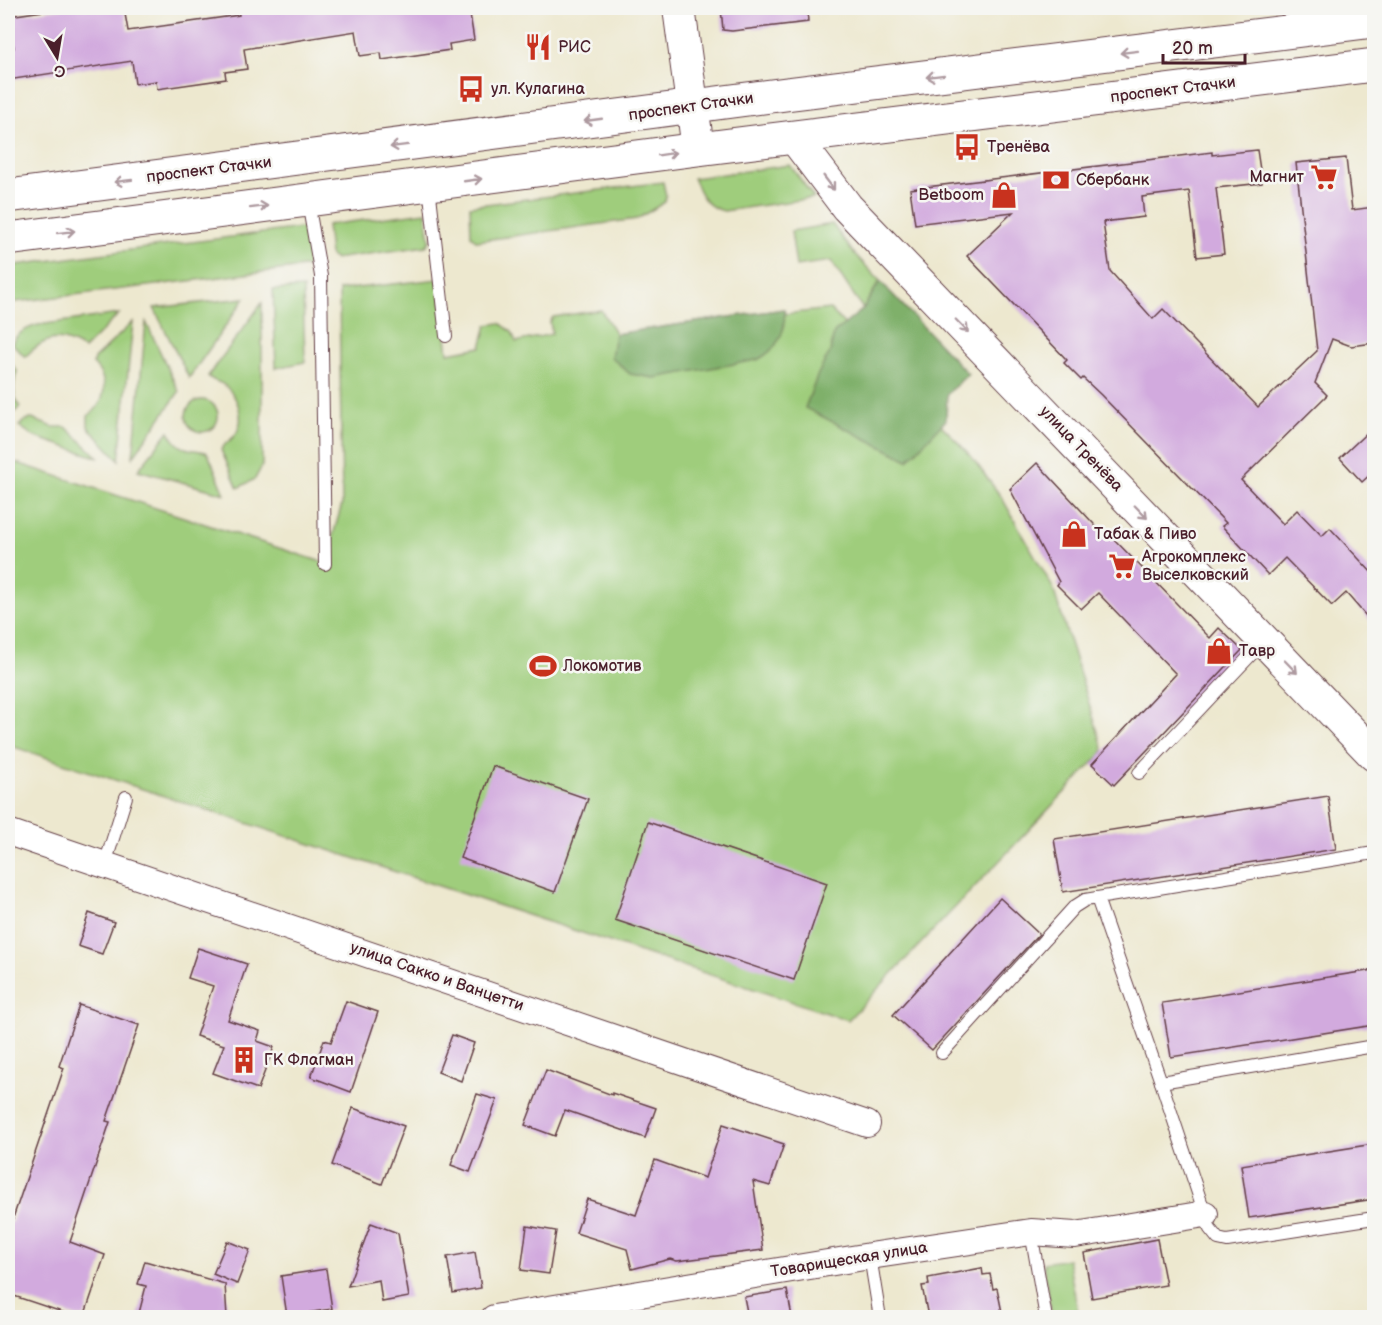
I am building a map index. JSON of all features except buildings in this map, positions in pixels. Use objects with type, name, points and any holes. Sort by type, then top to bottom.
[{"type":"main road","name":"проспект Стачки","points":[[8,196],[692,106],[1374,21]]},
{"type":"main road","name":"проспект Стачки","points":[[8,239],[429,186],[698,149],[1374,65]]},
{"type":"street","points":[[679,8],[698,149]]},
{"type":"street","name":"улица Тренёва","points":[[794,137],[848,207],[1374,754]]},
{"type":"street","name":"улица Сакко и Ванцетти","points":[[8,832],[867,1124]]},
{"type":"street","name":"Товарищеская улица","points":[[494,1317],[1031,1232],[1075,1235],[1205,1214]]},
{"type":"lane","points":[[429,186],[446,336]]},
{"type":"lane","points":[[308,201],[321,276],[325,564]]},
{"type":"lane","points":[[1139,773],[1265,640]]},
{"type":"lane","points":[[105,864],[126,797]]},
{"type":"lane","points":[[942,1053],[1074,907],[1085,900],[1374,853]]},
{"type":"lane","points":[[1097,898],[1210,1229],[1218,1239],[1227,1241],[1374,1218]]},
{"type":"lane","points":[[1161,1082],[1374,1046]]},
{"type":"lane","points":[[1031,1232],[1046,1317]]},
{"type":"lane","points":[[870,1256],[880,1317]]},
{"type":"green space","points":[[790,165],[814,198],[724,211],[708,203],[701,195],[693,178]]},
{"type":"green space","points":[[663,182],[665,202],[637,219],[477,241],[471,236],[470,206]]},
{"type":"green space","points":[[426,212],[430,241],[426,246],[334,259],[330,255],[327,225]]},
{"type":"green space","points":[[832,224],[852,251],[880,281],[863,309],[831,261],[796,266],[791,231]]},
{"type":"green space","points":[[308,227],[312,266],[8,303],[8,266]]},
{"type":"green space","name":"Локомотив","points":[[439,279],[448,353],[481,347],[487,325],[500,323],[512,332],[516,342],[552,334],[550,322],[553,317],[601,310],[616,334],[784,309],[785,314],[830,309],[971,456],[1002,498],[1053,588],[1104,751],[848,1020],[8,745],[8,460],[325,563],[342,504],[339,290]]},
{"type":"green space","points":[[880,281],[968,374],[947,394],[946,420],[908,460],[805,408],[818,374],[830,352],[834,333],[863,309]]},
{"type":"green space","points":[[303,288],[305,362],[276,368],[273,290]]},
{"type":"green space","points":[[245,298],[189,378],[154,308]]},
{"type":"green space","points":[[262,303],[262,466],[255,479],[238,488],[221,450],[237,432],[240,420],[239,407],[229,390],[208,376]]},
{"type":"green space","points":[[784,309],[784,325],[779,339],[770,351],[757,360],[654,378],[630,374],[611,357],[615,334]]},
{"type":"green space","points":[[119,314],[84,349],[60,339],[46,341],[25,357],[12,343],[23,331],[38,325]]},
{"type":"green space","points":[[133,322],[119,460],[88,427],[88,416],[99,405],[104,392],[102,377],[93,364],[94,359]]},
{"type":"green space","points":[[146,322],[179,392],[133,457]]},
{"type":"green space","points":[[8,359],[17,371],[14,390],[20,407],[10,417],[8,413]]},
{"type":"green space","points":[[202,400],[213,405],[218,416],[213,427],[202,432],[191,427],[186,416],[191,405]]},
{"type":"green space","points":[[32,419],[53,427],[66,427],[99,458],[35,437],[19,426],[26,420]]},
{"type":"green space","points":[[169,431],[180,445],[206,452],[225,494],[138,470]]},
{"type":"green space","points":[[1068,1259],[1079,1317],[1052,1317],[1043,1263]]},
{"type":"place","name":"РИС","points":[[538,47]]},
{"type":"place","name":"ул. Кулагина","points":[[471,89]]},
{"type":"place","name":"Тренёва","points":[[967,147]]},
{"type":"place","name":"Магнит","points":[[1324,177]]},
{"type":"place","name":"Сбербанк","points":[[1056,180]]},
{"type":"place","name":"Betboom","points":[[1004,195]]},
{"type":"place","name":"Табак & Пиво","points":[[1074,534]]},
{"type":"place","name":"Агрокомплекс Выселковский","points":[[1122,566]]},
{"type":"place","name":"Тавр","points":[[1219,651]]},
{"type":"place","name":"Локомотив","points":[[543,666]]},
{"type":"place","name":"ГК Флагман","points":[[244,1060]]}]
